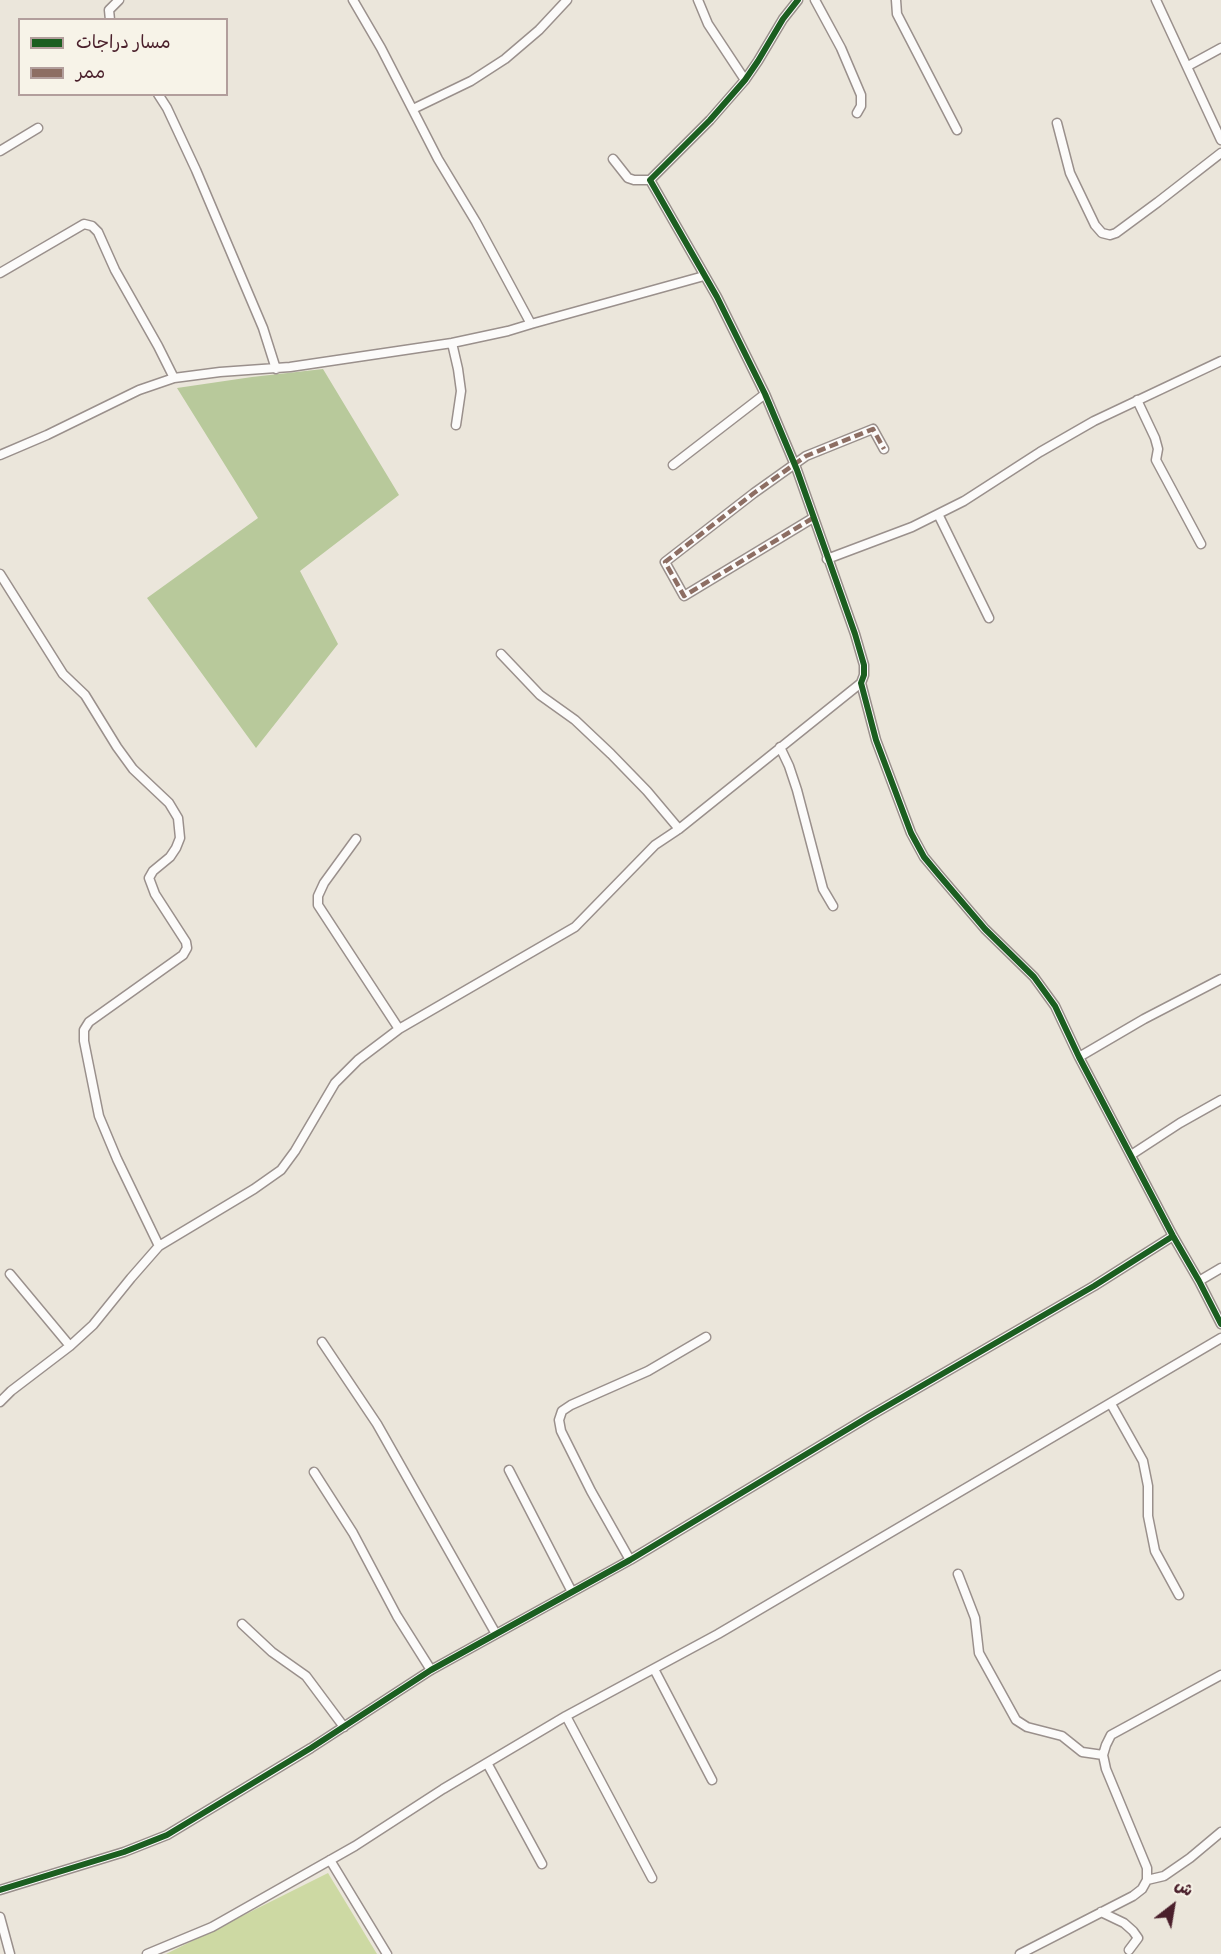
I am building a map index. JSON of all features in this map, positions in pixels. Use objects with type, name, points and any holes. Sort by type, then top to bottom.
[{"type":"street","points":[[110,18],[109,10],[118,0]]},
{"type":"street","points":[[353,0],[438,159],[476,222],[531,324]]},
{"type":"street","points":[[413,109],[471,81],[505,59],[539,30],[567,0]]},
{"type":"street","points":[[698,0],[708,24],[744,80]]},
{"type":"street","points":[[613,159],[627,178],[650,180],[710,120],[744,80],[783,19],[798,0]]},
{"type":"street","points":[[815,0],[861,95],[861,106],[858,113]]},
{"type":"street","points":[[896,0],[897,14],[957,130]]},
{"type":"street","points":[[1156,0],[1221,140]]},
{"type":"street","points":[[1188,66],[1221,48]]},
{"type":"street","points":[[160,96],[196,170],[263,328],[276,369]]},
{"type":"street","points":[[1057,123],[1070,173],[1095,225],[1102,233],[1110,235],[1116,233],[1221,153]]},
{"type":"street","points":[[0,151],[38,128]]},
{"type":"street","points":[[2,1396],[70,1346],[93,1325],[159,1246],[254,1189],[281,1170],[295,1151],[335,1083],[358,1060],[399,1029],[575,927],[655,845],[679,829],[861,683],[864,665],[855,634],[795,463],[765,394],[717,297],[650,180]]},
{"type":"street","points":[[0,273],[84,225],[92,226],[98,232],[115,270],[174,378]]},
{"type":"street","points":[[0,455],[140,390],[174,378],[220,372],[276,369],[452,343],[498,334],[704,276]]},
{"type":"street","points":[[452,343],[461,381],[456,425]]},
{"type":"street","points":[[827,559],[912,527],[964,501],[1063,437],[1221,361]]},
{"type":"street","points":[[673,465],[765,394]]},
{"type":"street","points":[[1137,400],[1155,438],[1158,449],[1156,460],[1201,544]]},
{"type":"street","points":[[813,518],[684,596],[665,562],[806,456],[873,429],[884,448]]},
{"type":"street","points":[[938,514],[989,618]]},
{"type":"street","points":[[0,574],[63,674],[86,695],[133,769],[169,803],[178,818],[180,838],[176,848],[170,857],[153,871],[149,883],[186,942],[187,948],[183,955],[89,1022],[84,1030],[84,1041],[99,1116],[159,1246]]},
{"type":"street","points":[[501,654],[540,695],[575,720],[611,754],[647,791],[679,829]]},
{"type":"street","points":[[861,683],[876,740],[911,833],[924,857],[985,928],[1034,977],[1056,1006],[1079,1057],[1221,1323]]},
{"type":"street","points":[[780,747],[797,790],[823,889],[832,906]]},
{"type":"street","points":[[356,839],[324,883],[318,896],[318,905],[399,1029]]},
{"type":"street","points":[[1079,1057],[1153,1014],[1221,979]]},
{"type":"street","points":[[1131,1155],[1221,1100]]},
{"type":"street","points":[[0,1890],[113,1856],[167,1835],[228,1800],[431,1670],[630,1560],[868,1417],[1094,1286],[1173,1236]]},
{"type":"street","points":[[1199,1281],[1221,1268]]},
{"type":"street","points":[[10,1274],[70,1346]]},
{"type":"street","points":[[630,1560],[591,1491],[561,1431],[559,1420],[562,1411],[648,1371],[706,1337]]},
{"type":"street","points":[[147,1954],[212,1927],[330,1860],[566,1716],[654,1669],[1221,1338]]},
{"type":"street","points":[[322,1342],[377,1424],[496,1634]]},
{"type":"street","points":[[1111,1404],[1143,1461],[1148,1486],[1148,1516],[1155,1551],[1179,1595]]},
{"type":"street","points":[[509,1470],[572,1592]]},
{"type":"street","points":[[314,1472],[353,1533],[397,1616],[431,1670]]},
{"type":"street","points":[[958,1574],[975,1618],[980,1653],[1016,1720],[1027,1727],[1062,1736],[1082,1752],[1103,1755]]},
{"type":"street","points":[[242,1624],[272,1652],[306,1676],[344,1727]]},
{"type":"street","points":[[654,1669],[712,1780]]},
{"type":"street","points":[[1020,1954],[1133,1896],[1142,1889],[1147,1880],[1147,1868],[1106,1769],[1103,1755],[1106,1744],[1111,1735],[1221,1675]]},
{"type":"street","points":[[566,1716],[652,1878]]},
{"type":"street","points":[[488,1763],[542,1864]]},
{"type":"street","points":[[1147,1880],[1164,1876],[1221,1832]]},
{"type":"street","points":[[330,1860],[387,1954]]},
{"type":"street","points":[[1101,1912],[1124,1923],[1133,1931],[1138,1938],[1129,1950]]},
{"type":"street","points":[[0,1917],[10,1954]]},
{"type":"green space","points":[[323,369],[399,495],[300,571],[338,644],[256,748],[147,598],[258,518],[177,388]]},
{"type":"green space","points":[[328,1873],[377,1954],[166,1954]]},
{"type":"marked path","points":[[813,518],[684,596],[665,562],[806,456],[873,429],[884,449]]},
{"type":"cycle path","points":[[798,0],[783,19],[745,80],[710,120],[650,180],[717,297],[765,394],[797,470],[855,634],[864,665],[861,683],[876,740],[911,833],[924,857],[985,929],[1034,977],[1055,1006],[1079,1057],[1221,1324]]},
{"type":"cycle path","points":[[0,1890],[124,1852],[167,1835],[311,1748],[431,1670],[630,1560],[868,1417],[1094,1286],[1173,1236]]}]
